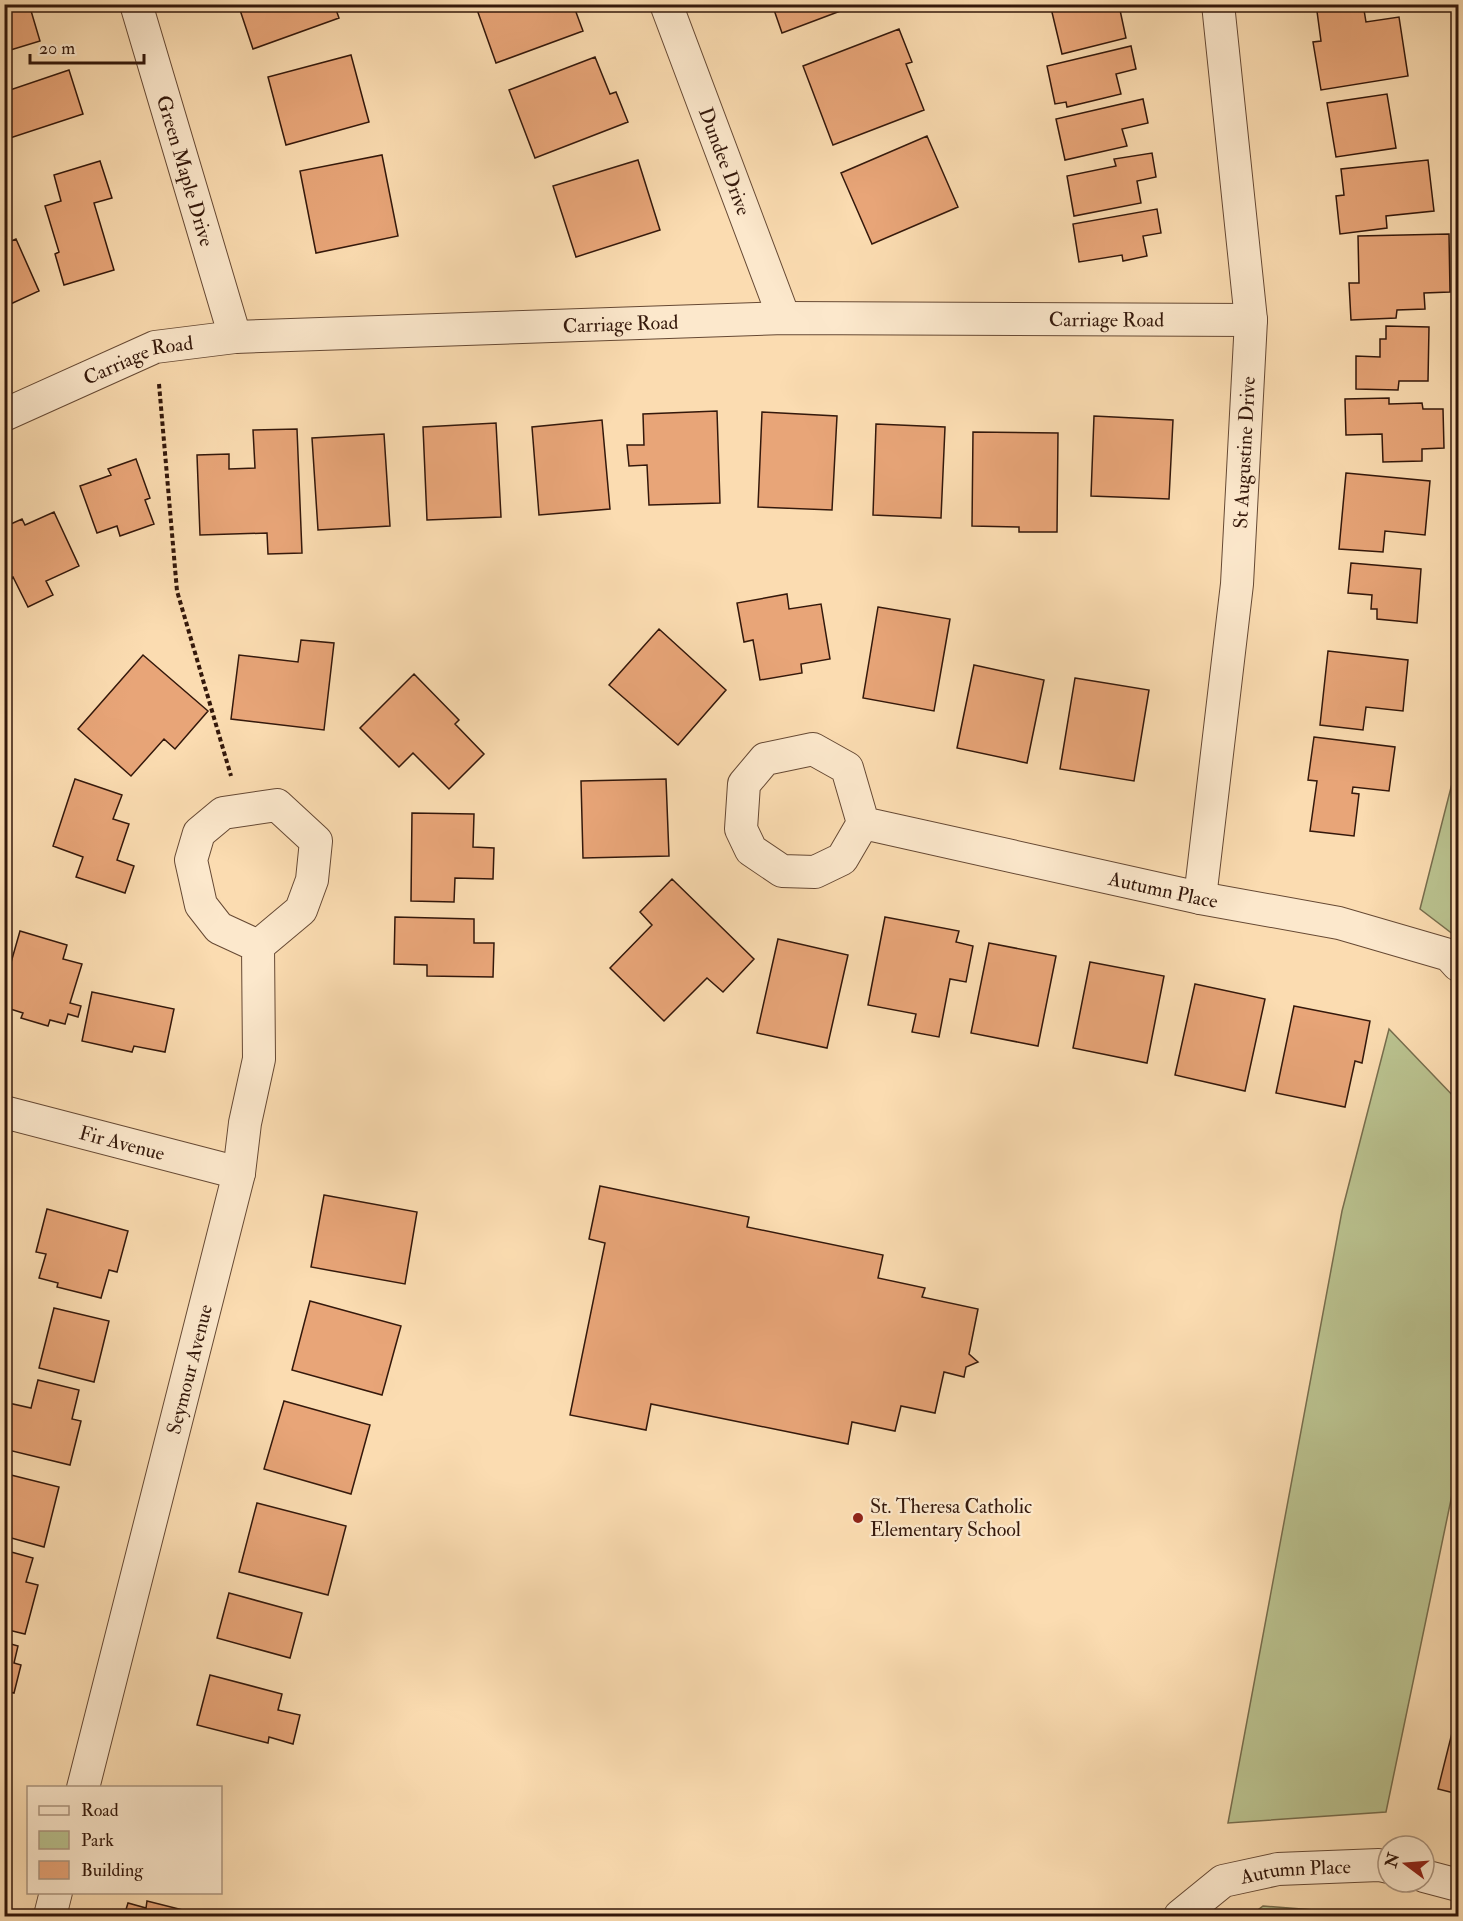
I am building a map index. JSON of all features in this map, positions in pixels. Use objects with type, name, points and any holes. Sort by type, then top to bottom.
[{"type":"street","name":"Green Maple Drive","points":[[136,4],[235,337]]},
{"type":"street","name":"Dundee Drive","points":[[666,4],[784,318]]},
{"type":"street","name":"St Augustine Drive","points":[[1200,898],[1237,584],[1251,320],[1218,4]]},
{"type":"street","name":"Carriage Road","points":[[4,415],[155,347],[235,337],[784,318],[1251,320]]},
{"type":"street","points":[[277,805],[316,841],[312,880],[301,910],[258,946],[219,928],[201,905],[191,860],[199,833],[223,813],[277,805]]},
{"type":"street","name":"Autumn Place","points":[[863,823],[1200,898],[1340,923],[1449,955],[1458,965]]},
{"type":"street","name":"Seymour Avenue","points":[[84,1786],[239,1173],[245,1124],[259,1059],[258,946]]},
{"type":"street","name":"Fir Avenue","points":[[4,1112],[239,1173]]},
{"type":"street","name":"Autumn Place","points":[[1180,1917],[1223,1881],[1278,1869],[1376,1865]]},
{"type":"street","points":[[1436,1879],[1458,1885]]},
{"type":"street","points":[[50,1917],[56,1894]]},
{"type":"path","points":[[155,347],[177,591],[233,782],[277,805]]},
{"type":"green space","points":[[1458,760],[1458,938],[1420,909]]},
{"type":"green space","points":[[1389,1029],[1458,1101],[1458,1466],[1386,1812],[1228,1823],[1342,1211]]},
{"type":"green space","points":[[1263,1906],[1365,1914],[1365,1916],[1250,1916]]},
{"type":"building","points":[[4,4],[29,4],[40,41],[4,52]]},
{"type":"building","points":[[238,4],[334,4],[339,18],[253,49]]},
{"type":"building","points":[[475,4],[573,4],[583,31],[496,63]]},
{"type":"building","points":[[772,4],[859,4],[782,33]]},
{"type":"building","points":[[1050,4],[1124,4],[1125,9],[1120,10],[1126,38],[1062,54]]},
{"type":"building","points":[[1316,4],[1363,4],[1366,22],[1399,17],[1408,76],[1321,90],[1313,42],[1321,41]]},
{"type":"building","points":[[899,29],[912,62],[906,64],[924,110],[833,145],[803,66]]},
{"type":"building","points":[[1131,46],[1136,69],[1116,74],[1121,94],[1067,107],[1066,102],[1055,104],[1047,66]]},
{"type":"building","points":[[351,55],[369,122],[286,145],[268,77]]},
{"type":"building","points":[[595,57],[610,94],[616,92],[628,122],[535,158],[509,90]]},
{"type":"building","points":[[69,70],[83,114],[4,140],[4,92]]},
{"type":"building","points":[[1387,94],[1396,148],[1336,157],[1327,103]]},
{"type":"building","points":[[1143,99],[1148,123],[1122,129],[1127,146],[1065,160],[1056,119]]},
{"type":"building","points":[[927,136],[958,207],[872,244],[841,173]]},
{"type":"building","points":[[1152,153],[1156,177],[1137,181],[1141,203],[1074,216],[1067,176],[1116,166],[1114,159]]},
{"type":"building","points":[[382,155],[398,236],[316,253],[300,171]]},
{"type":"building","points":[[638,160],[660,230],[576,257],[553,186]]},
{"type":"building","points":[[1428,160],[1434,211],[1386,216],[1387,228],[1340,234],[1336,196],[1344,195],[1341,169]]},
{"type":"building","points":[[100,161],[112,198],[94,203],[114,270],[64,285],[55,254],[59,252],[45,206],[61,201],[54,175]]},
{"type":"building","points":[[1157,209],[1161,233],[1143,236],[1147,256],[1123,261],[1122,255],[1079,262],[1073,224]]},
{"type":"building","points":[[1449,234],[1450,292],[1424,293],[1425,309],[1397,310],[1396,318],[1351,320],[1349,283],[1359,283],[1358,236]]},
{"type":"building","points":[[16,239],[39,291],[4,307],[4,244]]},
{"type":"building","points":[[1386,326],[1429,327],[1428,381],[1399,381],[1398,390],[1356,389],[1356,356],[1380,357],[1380,339],[1386,339]]},
{"type":"building","points":[[1389,398],[1389,404],[1422,403],[1423,409],[1443,409],[1444,448],[1422,449],[1422,461],[1383,462],[1382,434],[1346,435],[1345,399]]},
{"type":"building","points":[[717,411],[720,503],[649,505],[647,465],[629,466],[627,445],[644,445],[643,414]]},
{"type":"building","points":[[762,412],[837,416],[832,510],[758,507]]},
{"type":"building","points":[[1094,416],[1173,420],[1169,499],[1091,496]]},
{"type":"building","points":[[602,420],[610,509],[539,515],[532,427]]},
{"type":"building","points":[[496,423],[501,517],[427,520],[423,427]]},
{"type":"building","points":[[876,424],[945,427],[941,518],[873,515]]},
{"type":"building","points":[[297,429],[302,553],[268,554],[267,533],[200,535],[197,455],[229,454],[229,469],[255,468],[253,430]]},
{"type":"building","points":[[973,432],[1058,433],[1057,532],[1019,532],[1019,527],[972,526]]},
{"type":"building","points":[[384,434],[390,526],[318,530],[312,438]]},
{"type":"building","points":[[136,459],[150,498],[145,500],[154,524],[120,536],[117,526],[97,533],[80,486],[111,475],[108,469]]},
{"type":"building","points":[[1346,473],[1430,481],[1425,535],[1385,531],[1383,552],[1339,549]]},
{"type":"building","points":[[54,512],[79,566],[46,581],[53,595],[28,607],[13,577],[4,581],[4,527],[22,519],[25,525]]},
{"type":"building","points":[[1351,563],[1421,569],[1417,623],[1377,619],[1377,609],[1371,609],[1372,595],[1348,593]]},
{"type":"building","points":[[787,594],[789,609],[821,604],[830,659],[801,664],[802,673],[760,680],[753,640],[744,642],[737,603]]},
{"type":"building","points":[[878,607],[950,619],[934,711],[863,698]]},
{"type":"building","points":[[659,629],[726,690],[678,745],[609,685]]},
{"type":"building","points":[[301,640],[334,643],[324,730],[231,719],[239,655],[298,662]]},
{"type":"building","points":[[1328,651],[1408,660],[1403,711],[1366,707],[1363,730],[1320,725]]},
{"type":"building","points":[[143,655],[208,711],[175,749],[164,739],[131,776],[78,729]]},
{"type":"building","points":[[974,665],[1044,680],[1027,763],[957,748]]},
{"type":"building","points":[[414,674],[459,720],[455,724],[484,754],[449,789],[413,753],[399,767],[360,728]]},
{"type":"building","points":[[1075,678],[1149,690],[1134,781],[1060,769]]},
{"type":"building","points":[[1314,737],[1395,747],[1389,791],[1353,787],[1352,793],[1359,794],[1354,836],[1310,831],[1317,781],[1308,780]]},
{"type":"building","points":[[75,779],[122,795],[113,819],[129,824],[117,860],[134,866],[125,893],[76,877],[83,857],[53,846]]},
{"type":"building","points":[[666,779],[669,856],[583,858],[581,781]]},
{"type":"building","points":[[412,813],[474,814],[473,847],[494,848],[493,879],[455,878],[454,902],[411,901]]},
{"type":"building","points":[[672,879],[754,959],[723,992],[707,978],[664,1021],[610,968],[652,925],[640,912]]},
{"type":"building","points":[[395,917],[474,919],[474,943],[494,943],[493,977],[427,976],[427,965],[394,964]]},
{"type":"building","points":[[885,917],[959,931],[956,942],[973,946],[966,982],[950,979],[939,1037],[912,1032],[916,1014],[868,1005]]},
{"type":"building","points":[[20,931],[67,945],[63,959],[82,964],[70,1003],[81,1006],[78,1017],[68,1014],[65,1024],[50,1020],[48,1026],[21,1018],[23,1013],[4,1007],[4,987]]},
{"type":"building","points":[[4,939],[10,940],[4,959]]},
{"type":"building","points":[[778,939],[848,955],[827,1048],[757,1033]]},
{"type":"building","points":[[989,943],[1056,956],[1038,1046],[971,1033]]},
{"type":"building","points":[[1090,962],[1164,976],[1147,1063],[1073,1048]]},
{"type":"building","points":[[1195,984],[1265,999],[1245,1091],[1175,1075]]},
{"type":"building","points":[[92,992],[174,1009],[165,1052],[134,1046],[132,1052],[82,1041]]},
{"type":"building","points":[[1294,1006],[1370,1021],[1362,1063],[1355,1061],[1345,1107],[1276,1093]]},
{"type":"building","points":[[600,1186],[749,1217],[747,1227],[883,1255],[878,1278],[925,1288],[922,1297],[978,1309],[969,1354],[978,1362],[966,1367],[964,1377],[944,1372],[935,1413],[901,1406],[895,1431],[852,1422],[848,1444],[651,1404],[646,1430],[570,1415],[605,1243],[589,1239]]},
{"type":"building","points":[[324,1195],[417,1212],[405,1284],[311,1267]]},
{"type":"building","points":[[47,1209],[128,1231],[117,1272],[109,1270],[101,1298],[57,1287],[58,1283],[39,1278],[46,1254],[36,1252]]},
{"type":"building","points":[[310,1301],[401,1326],[382,1395],[292,1370]]},
{"type":"building","points":[[54,1308],[109,1321],[94,1382],[39,1368]]},
{"type":"building","points":[[38,1380],[79,1390],[72,1419],[81,1421],[70,1465],[4,1449],[4,1402],[31,1408]]},
{"type":"building","points":[[284,1401],[370,1425],[351,1494],[264,1469]]},
{"type":"building","points":[[11,1475],[59,1487],[44,1547],[4,1536],[4,1498]]},
{"type":"building","points":[[257,1503],[346,1526],[328,1595],[239,1572]]},
{"type":"building","points":[[4,1550],[33,1558],[26,1582],[38,1585],[25,1634],[4,1629]]},
{"type":"building","points":[[229,1593],[302,1613],[290,1658],[217,1638]]},
{"type":"building","points":[[4,1642],[18,1646],[14,1663],[21,1665],[14,1693],[4,1691]]},
{"type":"building","points":[[210,1675],[282,1694],[278,1710],[300,1715],[293,1744],[269,1737],[268,1743],[197,1725]]},
{"type":"building","points":[[1458,1709],[1458,1794],[1438,1789]]},
{"type":"building","points":[[147,1901],[191,1912],[190,1916],[124,1916],[128,1903],[146,1908]]},
{"type":"place","name":"St. Theresa Catholic Elementary School","points":[[858,1518]]}]
